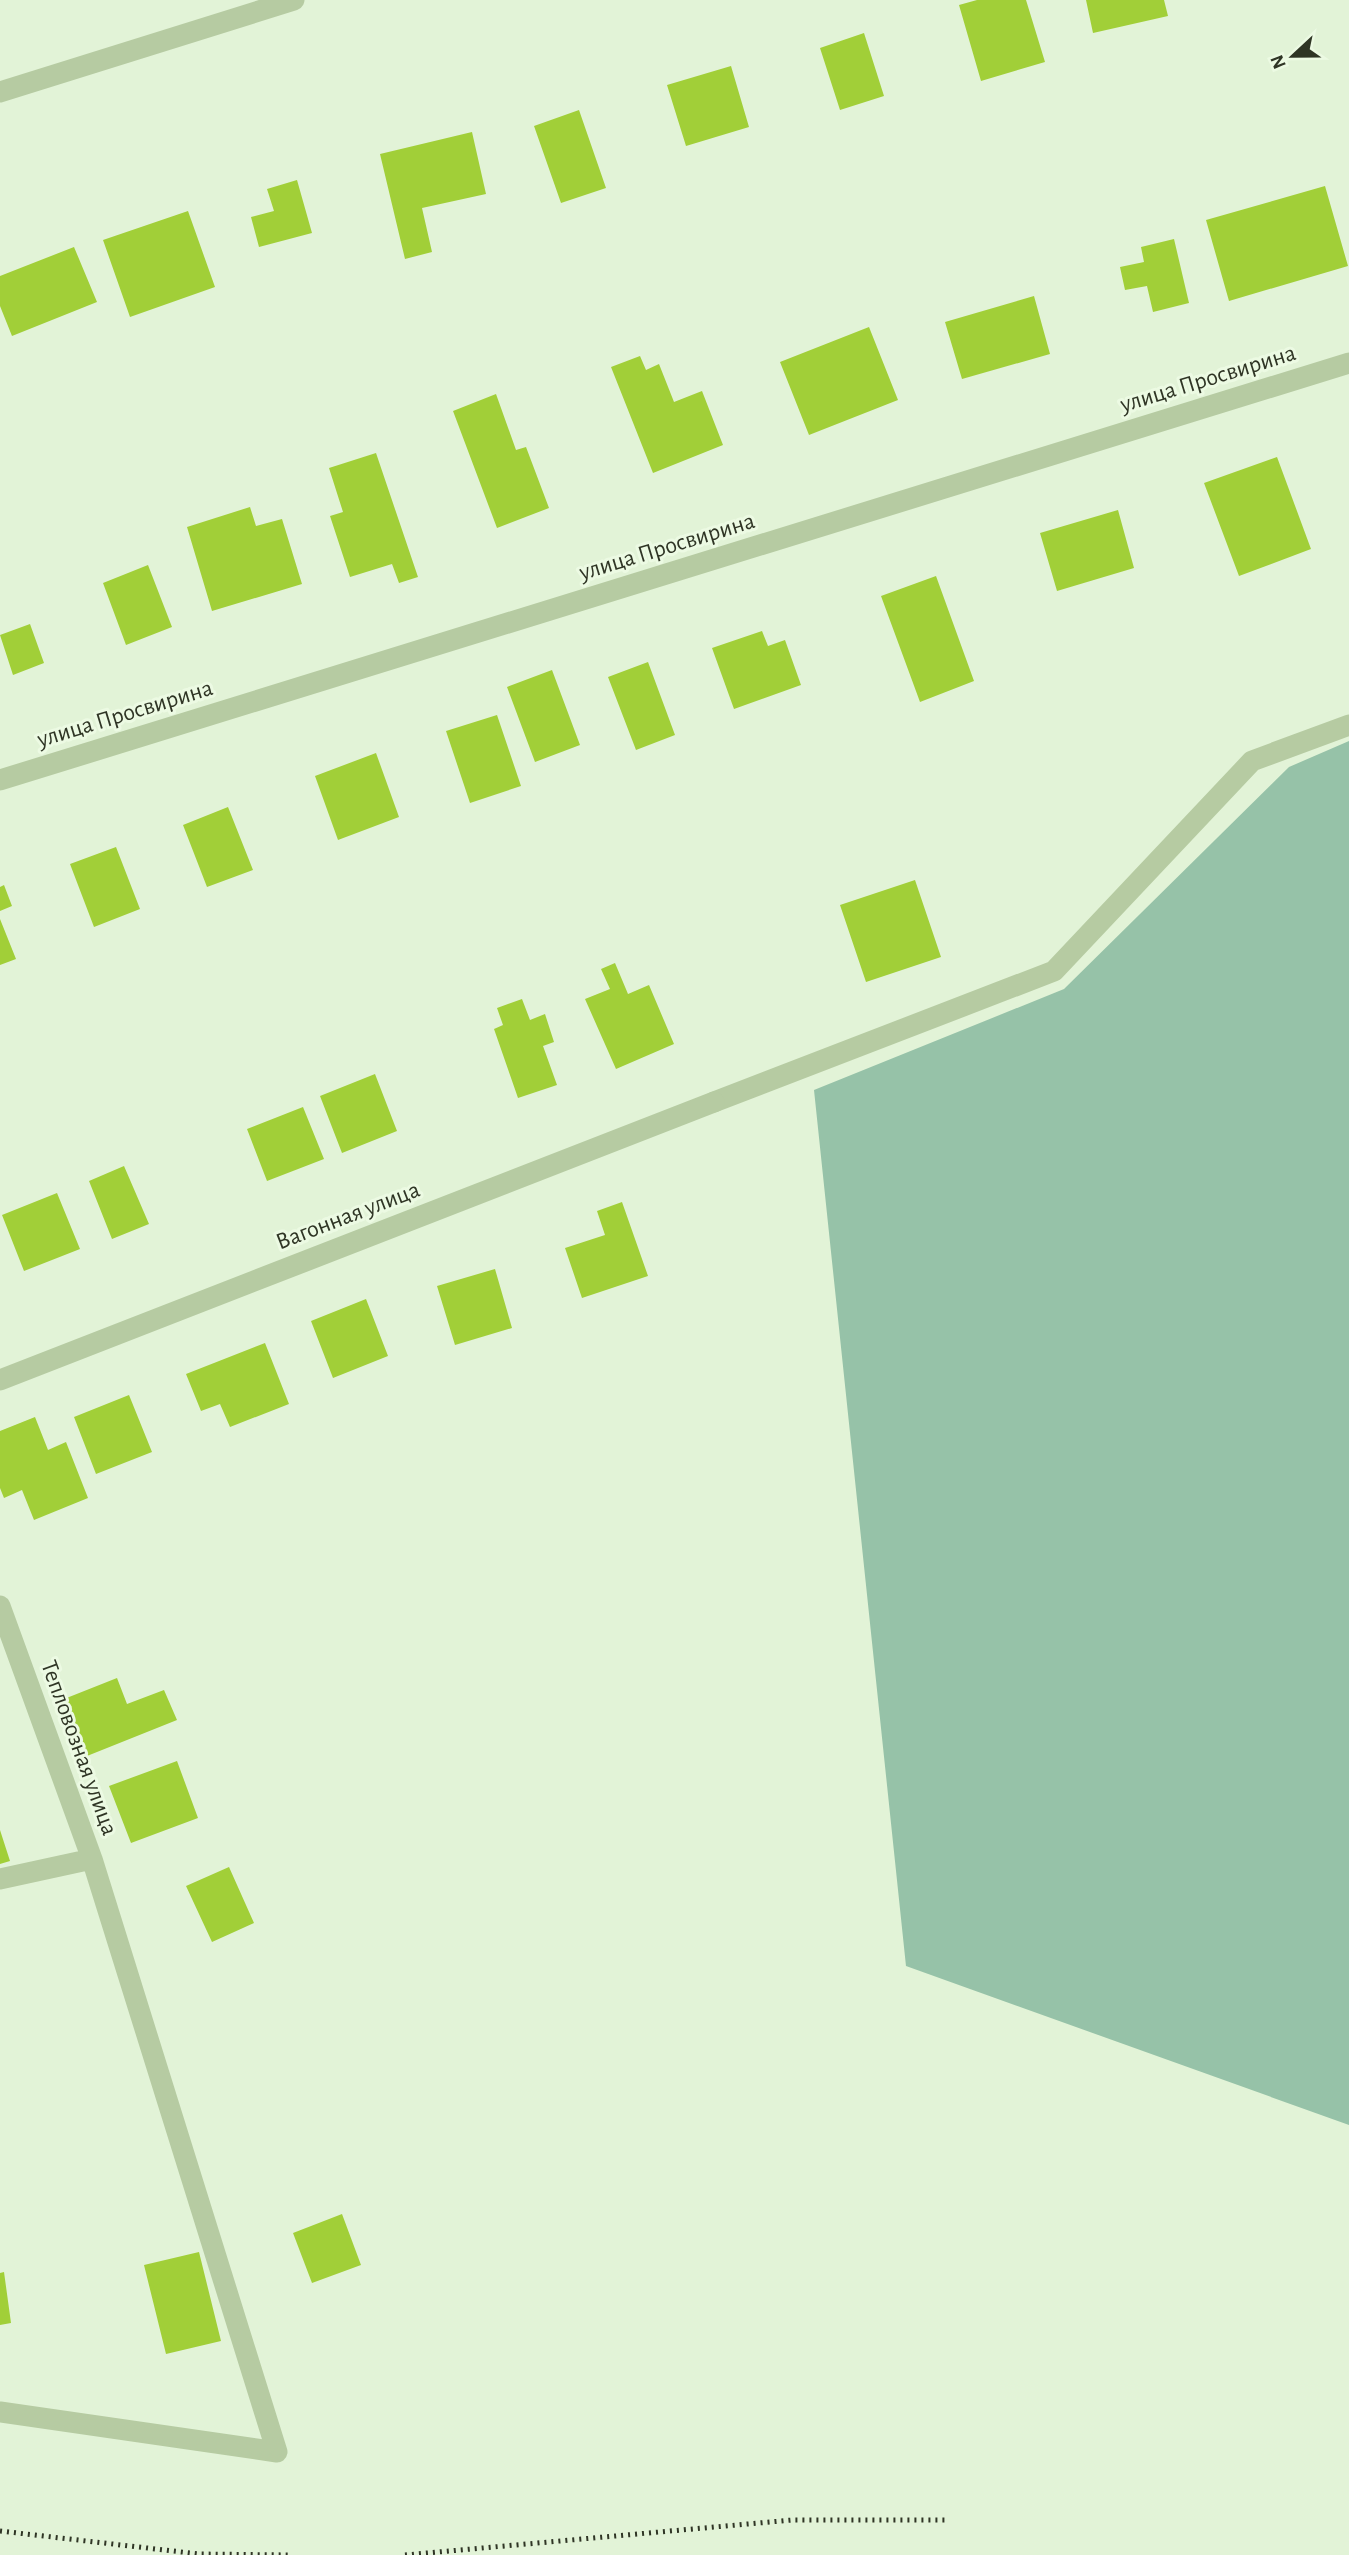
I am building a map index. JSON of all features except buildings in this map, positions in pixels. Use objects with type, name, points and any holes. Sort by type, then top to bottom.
[{"type":"street","points":[[0,92],[294,0]]},
{"type":"street","name":"улица Просвирина","points":[[0,780],[1349,363]]},
{"type":"street","name":"Вагонная улица","points":[[0,1380],[1054,971],[1252,761],[1349,725]]},
{"type":"street","name":"Тепловозная улица","points":[[0,1606],[92,1858],[0,1879]]},
{"type":"street","points":[[0,2412],[277,2452],[92,1858]]},
{"type":"green space","points":[[1349,741],[1349,2125],[906,1966],[814,1090],[1064,989],[1289,767]]},
{"type":"railway","points":[[405,2555],[792,2520],[947,2520]]},
{"type":"railway","points":[[0,2531],[199,2554],[291,2555]]}]
